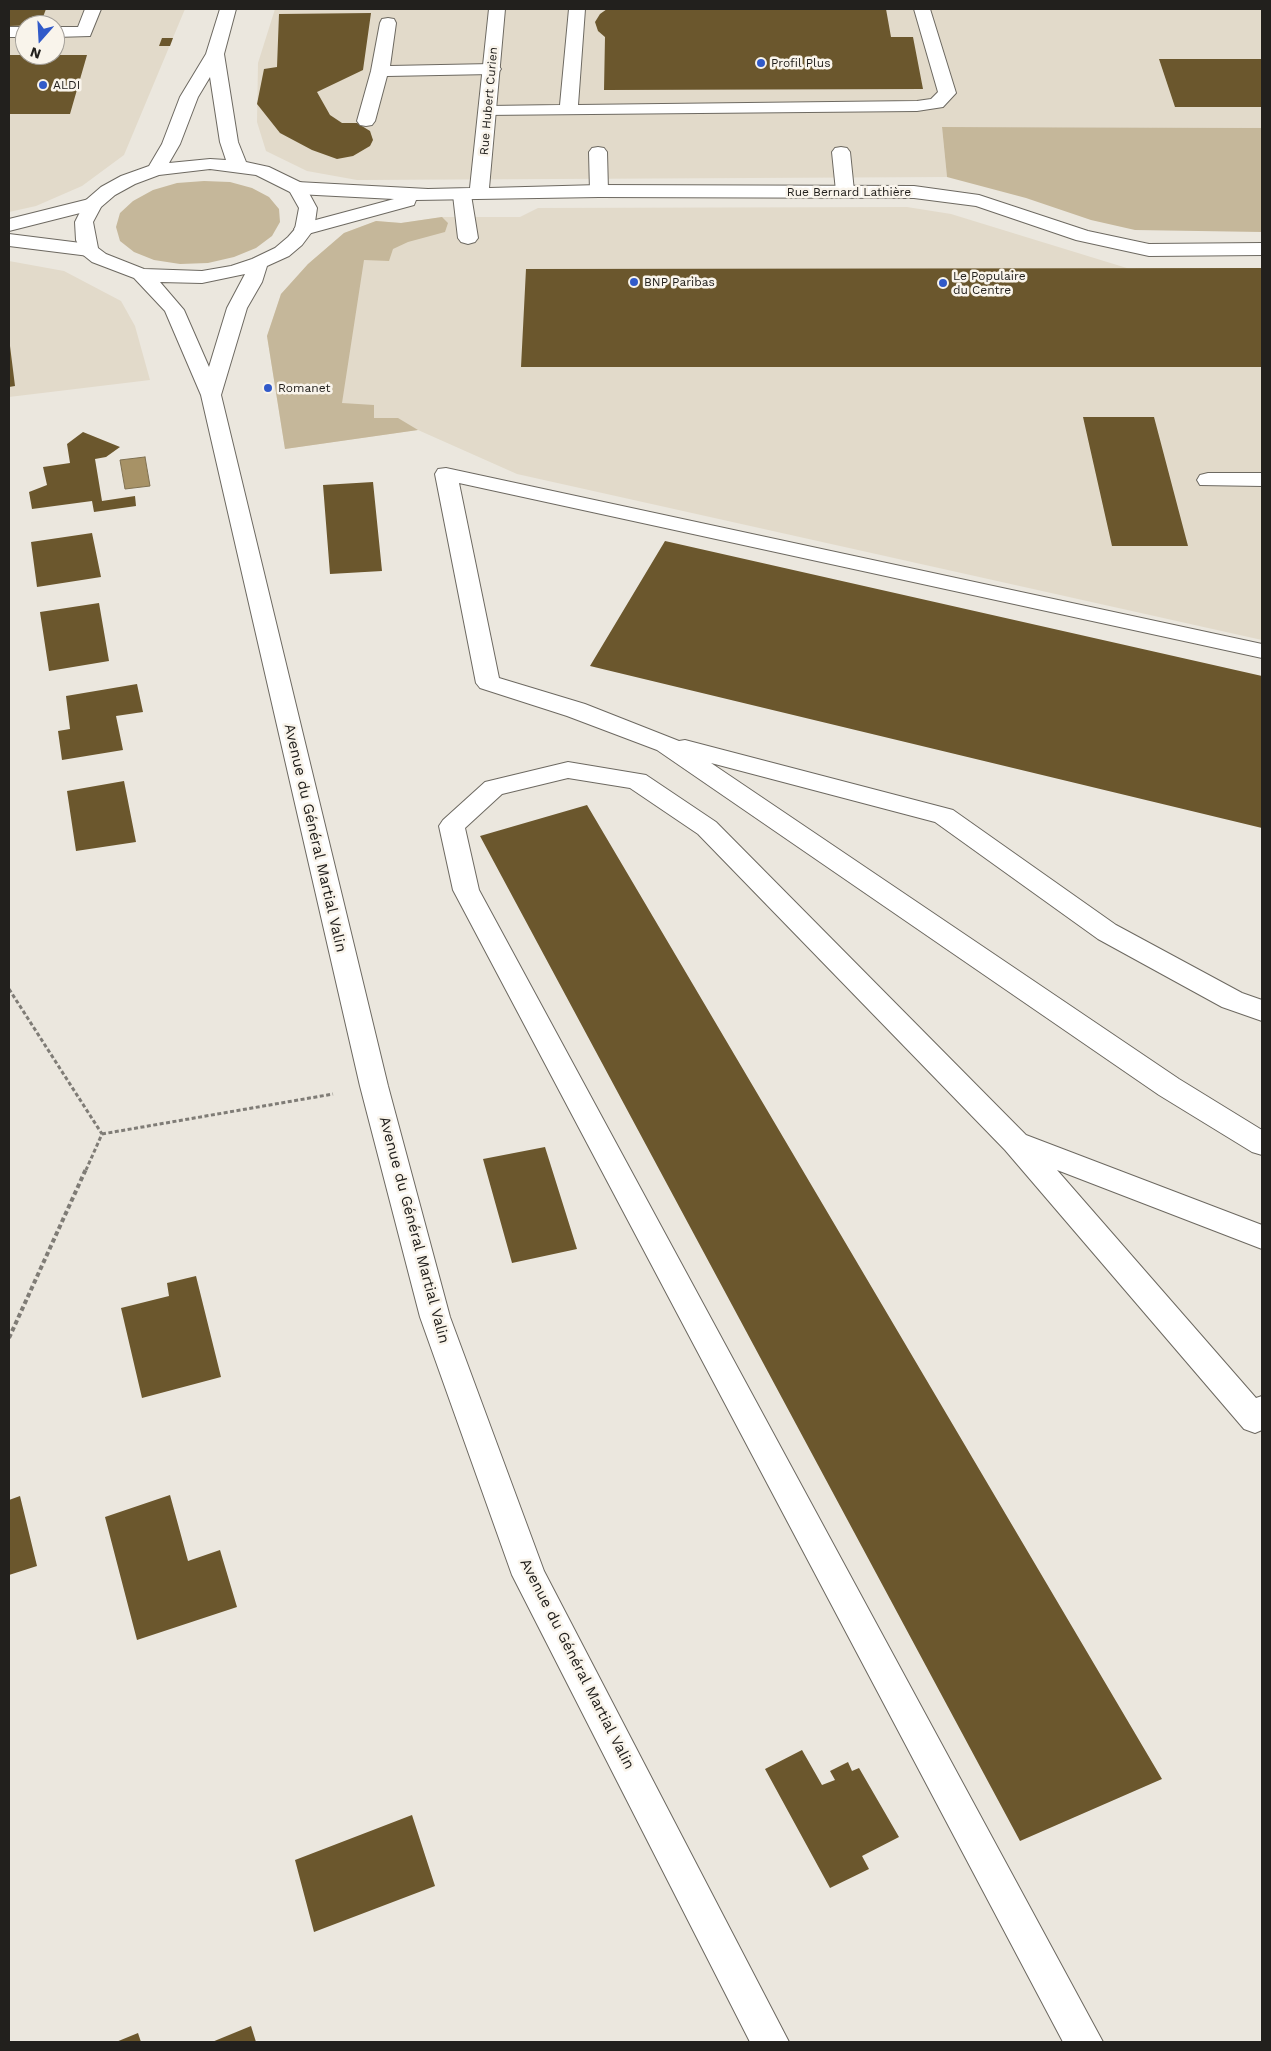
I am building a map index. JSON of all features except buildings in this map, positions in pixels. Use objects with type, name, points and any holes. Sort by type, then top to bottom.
[{"type":"main road","points":[[65,32],[84,32],[93,9]]},
{"type":"main road","points":[[156,170],[171,144],[189,97],[215,54],[228,9]]},
{"type":"main road","name":"Rue Hubert Curien","points":[[468,238],[471,194],[489,111],[497,9]]},
{"type":"main road","points":[[569,109],[577,9]]},
{"type":"main road","points":[[489,111],[917,106],[936,103],[947,93],[922,9]]},
{"type":"main road","points":[[366,121],[380,72],[388,23]]},
{"type":"main road","points":[[215,54],[229,142],[238,166]]},
{"type":"main road","points":[[380,72],[492,70]]},
{"type":"main road","points":[[598,152],[599,191]]},
{"type":"main road","points":[[841,152],[845,191]]},
{"type":"main road","points":[[9,225],[93,204],[115,187],[156,170],[210,164],[238,166],[262,171],[297,188],[308,208],[304,228],[295,241],[282,252],[235,271],[202,277],[169,277],[141,274],[99,258],[90,250],[9,240]]},
{"type":"main road","name":"Rue Bernard Lathière","points":[[297,188],[428,195],[599,191],[914,192],[979,201],[1083,236],[1149,250],[1262,249]]},
{"type":"main road","name":"Rue Bernard Lathière","points":[[304,228],[428,195]]},
{"type":"main road","points":[[90,250],[84,222],[93,204]]},
{"type":"main road","name":"Avenue du Général Martial Valin","points":[[211,395],[237,308],[252,282],[259,262]]},
{"type":"main road","name":"Avenue du Général Martial Valin","points":[[141,274],[174,310],[211,395],[374,1086],[435,1317],[529,1575],[770,2042]]},
{"type":"main road","points":[[1262,652],[446,474],[488,683],[576,710],[666,744],[944,816],[1107,932],[1232,1000],[1262,1011]]},
{"type":"main road","points":[[1208,480],[1262,480]]},
{"type":"main road","points":[[666,744],[1169,1087],[1262,1144]]},
{"type":"main road","points":[[1084,2042],[466,890],[452,826],[494,788],[568,770],[637,781],[707,828],[1015,1142],[1255,1419],[1262,1408]]},
{"type":"main road","points":[[1015,1142],[1262,1237]]},
{"type":"path","points":[[9,989],[102,1134]]},
{"type":"path","points":[[102,1134],[374,1086]]},
{"type":"path","points":[[9,1338],[102,1134]]},
{"type":"shaded area","points":[[9,9],[185,9],[124,155],[82,186],[36,206],[9,212]]},
{"type":"shaded area","points":[[275,9],[1262,9],[1262,128],[942,127],[947,177],[357,180],[307,171],[266,151],[257,122],[258,63]]},
{"type":"shaded area","points":[[942,127],[1262,128],[1262,232],[1135,230],[1091,220],[1026,198],[947,177]]},
{"type":"shaded area","points":[[230,182],[252,188],[269,197],[279,209],[280,222],[272,236],[256,248],[234,257],[208,263],[180,264],[154,260],[134,252],[120,241],[116,227],[120,213],[133,201],[153,190],[177,183]]},
{"type":"shaded area","points":[[907,207],[951,214],[1130,269],[1262,268],[1262,640],[517,474],[418,430],[285,449],[267,336],[281,294],[308,264],[344,233],[376,221],[401,223],[442,217],[520,217],[538,208]]},
{"type":"shaded area","points":[[442,217],[448,223],[445,232],[408,242],[393,249],[389,261],[364,260],[342,403],[374,405],[374,418],[398,418],[418,430],[285,449],[267,336],[281,294],[308,264],[344,233],[376,221],[401,223]]},
{"type":"shaded area","points":[[9,261],[64,271],[121,301],[135,326],[150,380],[9,397]]},
{"type":"shaded area","points":[[145,457],[150,486],[125,489],[120,460]]},
{"type":"place","name":"Profil Plus","points":[[761,63]]},
{"type":"place","name":"ALDI","points":[[43,85]]},
{"type":"place","name":"BNP Paribas","points":[[634,282]]},
{"type":"place","name":"Le Populaire du Centre","points":[[943,283]]},
{"type":"place","name":"Romanet","points":[[268,388]]}]
